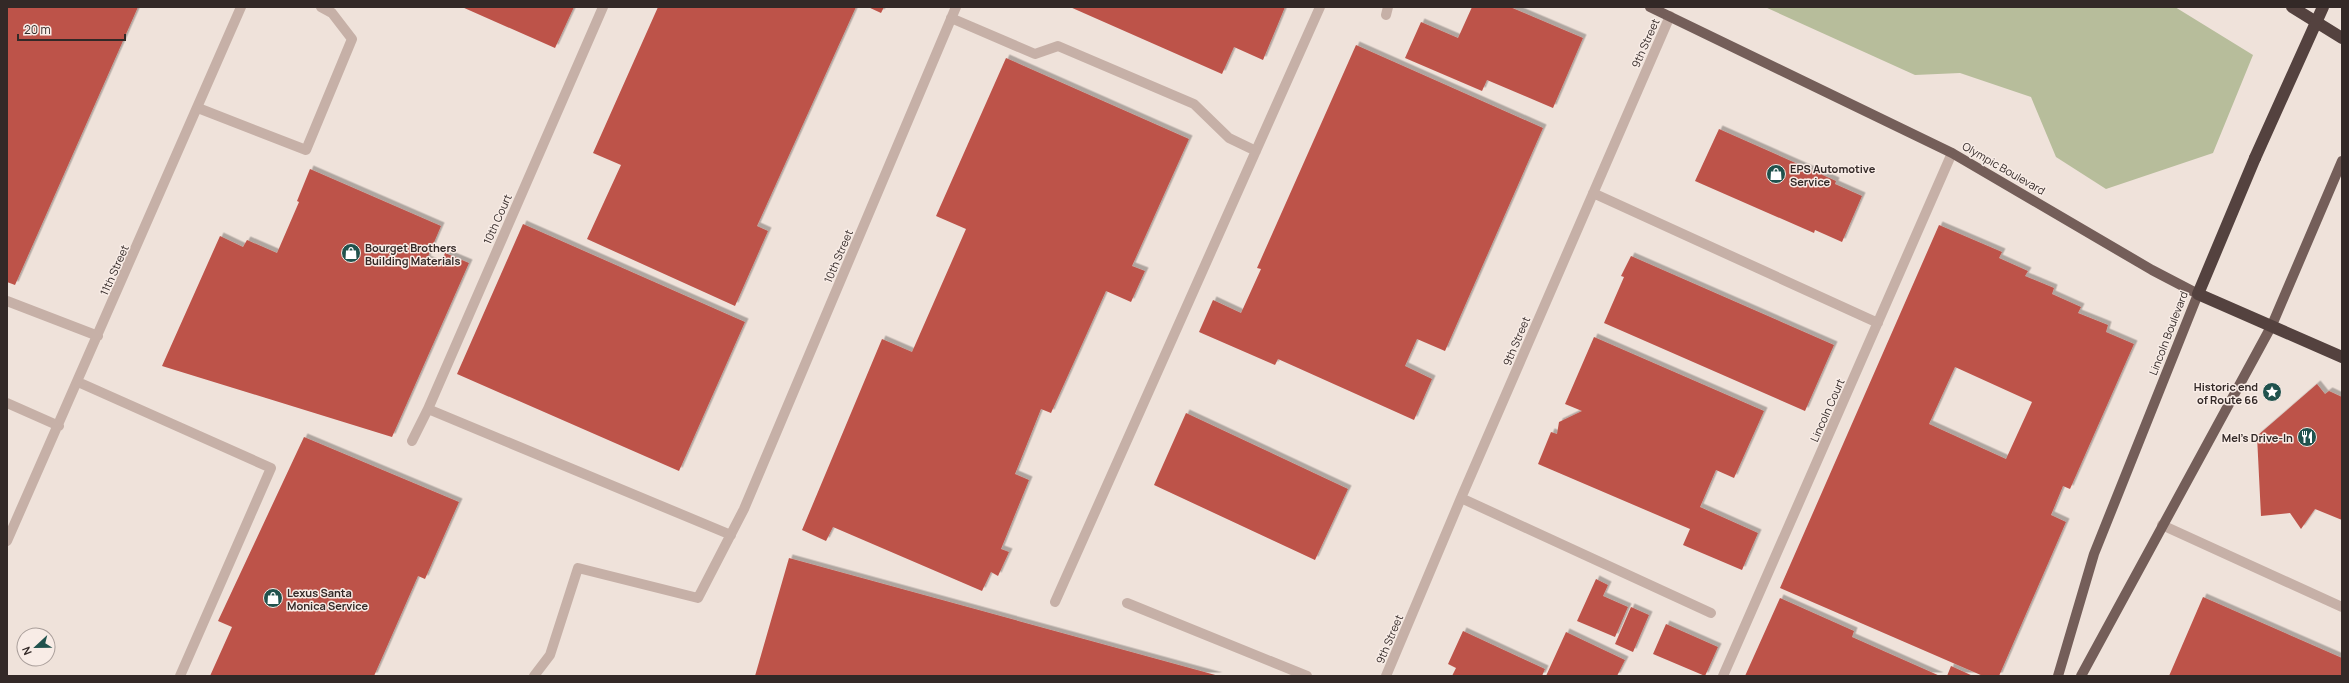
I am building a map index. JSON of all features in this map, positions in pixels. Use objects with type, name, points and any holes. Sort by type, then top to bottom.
[{"type":"highway","points":[[2292,7],[2342,38]]},
{"type":"highway","name":"Lincoln Boulevard","points":[[2198,294],[2255,158],[2323,7]]},
{"type":"highway","name":"Olympic Boulevard","points":[[2198,294],[2272,325],[2342,357]]},
{"type":"main road","name":"Olympic Boulevard","points":[[1650,7],[1952,153],[2152,270],[2198,294]]},
{"type":"main road","points":[[2080,676],[2272,325],[2323,202],[2342,161]]},
{"type":"main road","name":"Lincoln Boulevard","points":[[2058,676],[2094,554],[2198,294]]},
{"type":"street","name":"11th Street","points":[[7,541],[59,426],[241,7]]},
{"type":"street","points":[[198,108],[306,150],[352,39],[332,13],[321,7]]},
{"type":"street","name":"10th Court","points":[[412,441],[428,409],[603,7]]},
{"type":"street","name":"10th Street","points":[[534,676],[550,655],[578,568],[698,598],[741,514],[956,7]]},
{"type":"street","points":[[1055,602],[1320,7]]},
{"type":"street","name":"9th Street","points":[[1386,676],[1461,498],[1670,16]]},
{"type":"street","points":[[951,18],[1035,54],[1058,46],[1194,104],[1229,138],[1256,151]]},
{"type":"street","name":"Lincoln Court","points":[[1723,676],[1952,153]]},
{"type":"street","points":[[1593,193],[1878,323]]},
{"type":"street","points":[[7,301],[98,336]]},
{"type":"street","points":[[78,382],[271,468],[180,676]]},
{"type":"street","points":[[7,403],[59,426]]},
{"type":"street","points":[[428,409],[731,535]]},
{"type":"street","points":[[1461,498],[1711,613]]},
{"type":"street","points":[[2162,525],[2342,607]]},
{"type":"street","points":[[1127,603],[1307,676]]},
{"type":"green space","points":[[1765,7],[2175,7],[2253,55],[2213,153],[2106,189],[2056,157],[2031,97],[1960,73],[1915,75]]},
{"type":"building","points":[[7,7],[138,7],[15,285],[7,282]]},
{"type":"building","points":[[462,7],[574,7],[555,48]]},
{"type":"building","points":[[658,7],[856,7],[757,226],[768,231],[735,306],[587,239],[621,165],[593,153]]},
{"type":"building","points":[[868,7],[884,7],[881,13]]},
{"type":"building","points":[[1070,7],[1285,7],[1263,60],[1234,47],[1222,74]]},
{"type":"building","points":[[1472,7],[1510,7],[1583,38],[1553,108],[1487,80],[1482,91],[1405,58],[1421,22],[1458,38]]},
{"type":"building","points":[[1356,45],[1543,128],[1445,351],[1417,339],[1405,366],[1432,379],[1414,420],[1278,359],[1275,365],[1199,332],[1213,300],[1241,313],[1261,269],[1257,268]]},
{"type":"building","points":[[1006,58],[1189,139],[1132,266],[1145,271],[1131,302],[1106,291],[1051,413],[1041,409],[1015,474],[1029,480],[1001,549],[1009,552],[998,576],[991,572],[982,591],[833,527],[826,541],[802,530],[882,339],[912,352],[966,229],[936,216]]},
{"type":"building","points":[[1719,129],[1836,181],[1835,184],[1862,196],[1842,242],[1815,230],[1814,233],[1695,181]]},
{"type":"building","points":[[310,169],[441,226],[427,259],[440,265],[445,253],[469,263],[392,437],[162,366],[220,236],[243,247],[247,240],[277,253],[299,202],[297,201]]},
{"type":"building","points":[[523,224],[745,322],[679,471],[457,374]]},
{"type":"building","points":[[1939,225],[2002,252],[1999,258],[2028,271],[2025,276],[2054,288],[2052,294],[2081,307],[2078,313],[2108,325],[2106,332],[2134,344],[2070,489],[2063,486],[2051,515],[2066,522],[1999,676],[1983,676],[1780,588]],"holes":[[[1955,367],[2032,402],[2006,459],[1929,424]]]},
{"type":"building","points":[[1631,256],[1834,345],[1805,411],[1604,323],[1624,277],[1621,276]]},
{"type":"building","points":[[1594,337],[1764,411],[1734,478],[1716,470],[1700,507],[1758,533],[1742,570],[1683,545],[1690,529],[1538,464],[1551,432],[1557,434],[1559,422],[1582,411],[1565,404]]},
{"type":"building","points":[[2317,384],[2325,394],[2329,391],[2342,397],[2342,520],[2315,509],[2301,529],[2290,513],[2261,516],[2257,436]]},
{"type":"building","points":[[1186,413],[1348,489],[1315,560],[1154,485]]},
{"type":"building","points":[[304,437],[459,502],[425,579],[418,576],[374,676],[210,676],[232,627],[218,621]]},
{"type":"building","points":[[789,558],[1219,676],[755,676]]},
{"type":"building","points":[[1596,579],[1608,585],[1603,596],[1628,607],[1615,637],[1577,621]]},
{"type":"building","points":[[2203,597],[2342,658],[2342,676],[2169,676]]},
{"type":"building","points":[[1780,598],[1854,631],[1852,637],[1940,676],[1745,676]]},
{"type":"building","points":[[1631,607],[1649,615],[1633,652],[1615,644]]},
{"type":"building","points":[[1666,624],[1718,647],[1705,676],[1653,654]]},
{"type":"building","points":[[1463,631],[1545,669],[1542,676],[1452,676],[1456,668],[1448,664]]},
{"type":"building","points":[[1566,632],[1625,660],[1617,676],[1546,676]]},
{"type":"building","points":[[1951,666],[1973,676],[1947,676]]},
{"type":"place","name":"EPS Automotive Service","points":[[1776,174]]},
{"type":"place","name":"Bourget Brothers Building Materials","points":[[351,253]]},
{"type":"place","name":"Historic end of Route 66","points":[[2272,392]]},
{"type":"place","name":"Mel's Drive-In","points":[[2307,437]]},
{"type":"place","name":"Lexus Santa Monica Service","points":[[273,598]]}]
